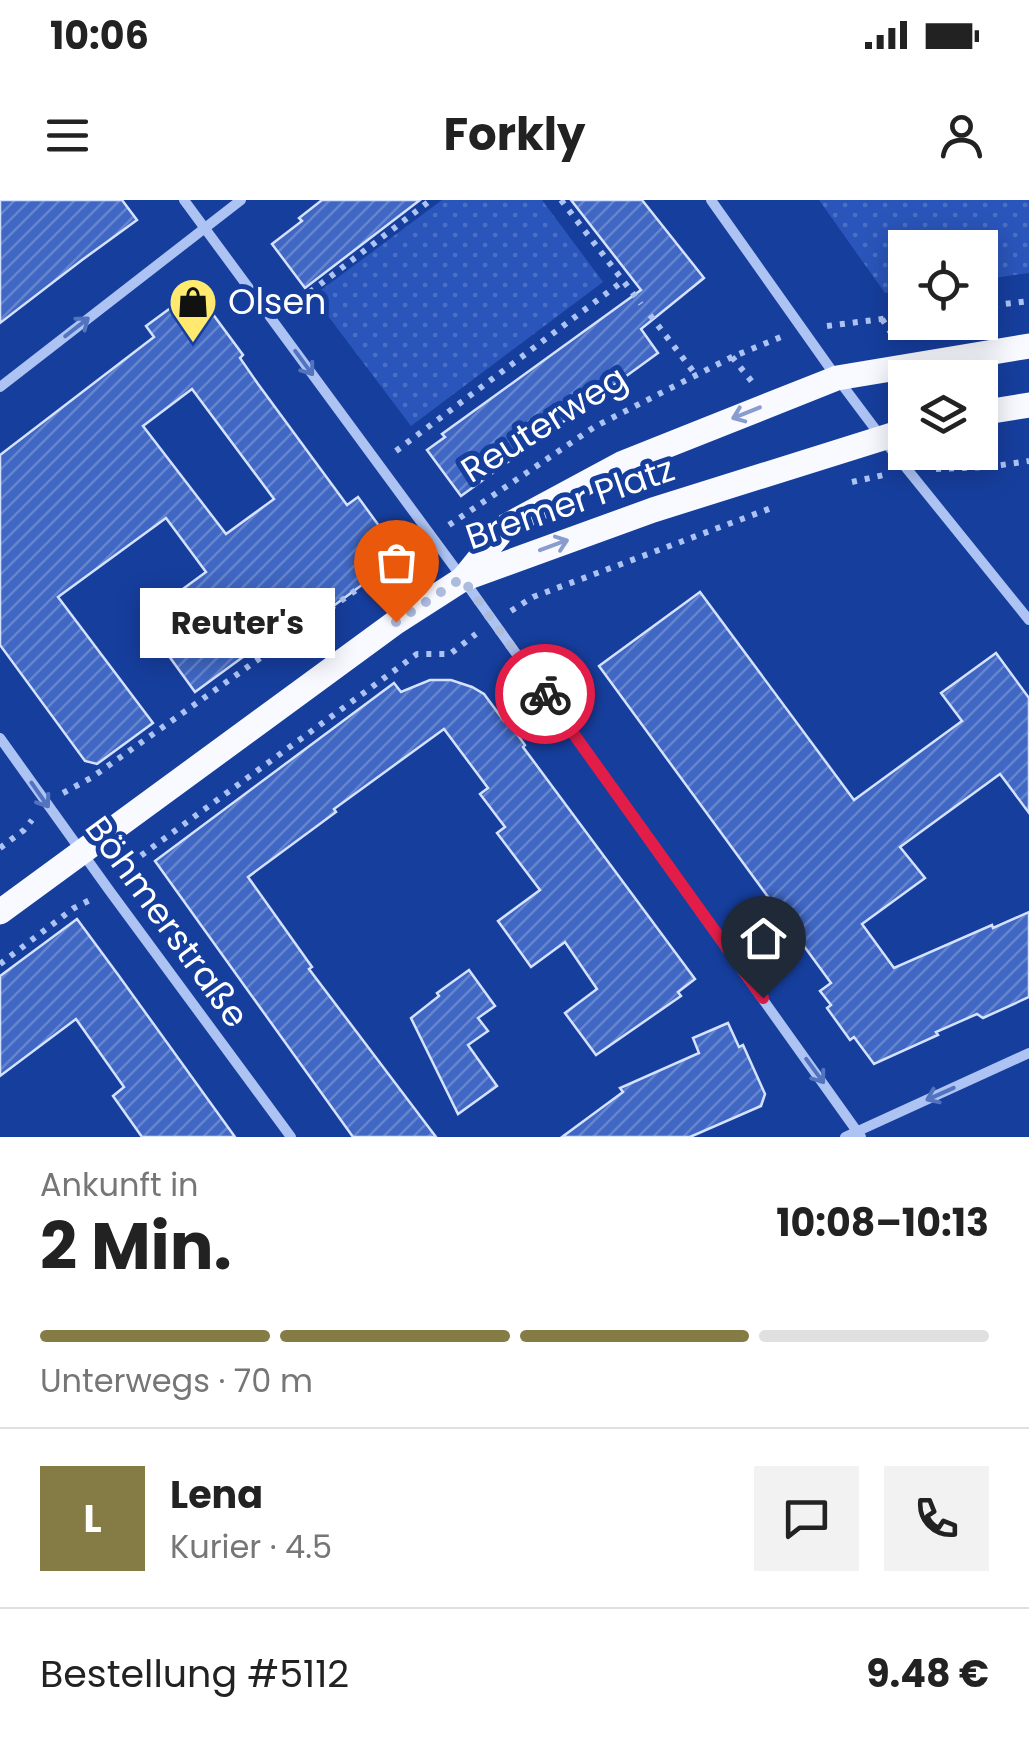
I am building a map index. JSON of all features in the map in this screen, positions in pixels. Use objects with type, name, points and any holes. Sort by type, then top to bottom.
[{"type":"main road","name":"Bremer Platz","points":[[462,578],[506,526],[623,463],[836,378],[1029,346]]},
{"type":"main road","points":[[998,409],[1029,405]]},
{"type":"main road","name":"Bremer Platz","points":[[462,578],[652,510],[888,436]]},
{"type":"main road","points":[[0,912],[396,622],[462,578]]},
{"type":"street","points":[[184,200],[462,578],[859,1134]]},
{"type":"street","points":[[0,387],[241,200]]},
{"type":"street","points":[[711,200],[836,378],[888,429]]},
{"type":"street","points":[[909,470],[1029,620]]},
{"type":"street","name":"Böhmerstraße","points":[[0,738],[291,1137]]},
{"type":"street","points":[[845,1137],[859,1134],[1029,1053]]},
{"type":"path","points":[[272,320],[431,200]]},
{"type":"path","points":[[561,200],[640,304]]},
{"type":"path","points":[[378,464],[623,281]]},
{"type":"path","points":[[998,305],[1029,301]]},
{"type":"path","points":[[650,316],[696,375]]},
{"type":"path","name":"Reuterweg","points":[[0,848],[24,830],[45,802],[91,778],[431,537],[596,426],[732,356],[801,329],[888,318]]},
{"type":"path","points":[[998,465],[1029,461]]},
{"type":"path","points":[[844,484],[909,470]]},
{"type":"path","points":[[0,964],[74,908],[109,890],[135,860],[418,654],[450,654],[533,597],[790,500]]},
{"type":"shaded area","points":[[442,200],[542,200],[603,282],[411,426],[313,296]]},
{"type":"shaded area","points":[[819,200],[1029,200],[1029,273],[998,277],[998,230],[888,230],[885,293]]},
{"type":"building","points":[[0,200],[122,200],[137,220],[0,323]]},
{"type":"building","points":[[322,200],[420,200],[305,288],[272,244]]},
{"type":"building","points":[[571,200],[642,200],[704,278],[641,329],[658,353],[461,496],[427,450],[445,437],[442,434],[641,290]]},
{"type":"building","points":[[195,290],[347,505],[358,497],[401,556],[328,610],[321,600],[195,692],[142,619],[206,572],[166,518],[58,597],[153,723],[97,764],[85,761],[0,645],[0,455],[154,337],[146,326]],"holes":[[[192,389],[274,499],[226,534],[143,426]]]},
{"type":"building","points":[[700,592],[854,800],[962,721],[941,693],[996,653],[1029,698],[1029,813],[1000,774],[900,847],[925,878],[862,924],[894,968],[1029,912],[1029,997],[983,1018],[977,1014],[874,1064],[854,1037],[850,1040],[820,991],[831,983],[599,666]]},
{"type":"building","points":[[430,680],[451,680],[484,694],[507,720],[695,979],[678,992],[681,996],[596,1055],[565,1013],[597,989],[565,942],[531,967],[498,921],[540,890],[497,833],[505,827],[480,794],[488,788],[444,729],[248,877],[312,967],[309,969],[436,1137],[353,1137],[155,861],[394,683],[401,692]]},
{"type":"building","points":[[77,919],[235,1137],[142,1137],[113,1096],[124,1087],[76,1019],[0,1076],[0,976]]},
{"type":"building","points":[[469,970],[495,1006],[478,1018],[488,1031],[468,1045],[497,1086],[458,1114],[411,1018]]},
{"type":"building","points":[[728,1023],[739,1047],[743,1045],[765,1094],[761,1106],[690,1137],[562,1137],[623,1092],[620,1088],[699,1053],[693,1038]]},
{"type":"way so far","points":[[396,622],[462,578],[545,694]]},
{"type":"place","name":"Olsen","points":[[193,344]]},
{"type":"place","name":"Reuter's","points":[[396,622]]},
{"type":"route","points":[[545,694],[763,998]]}]
